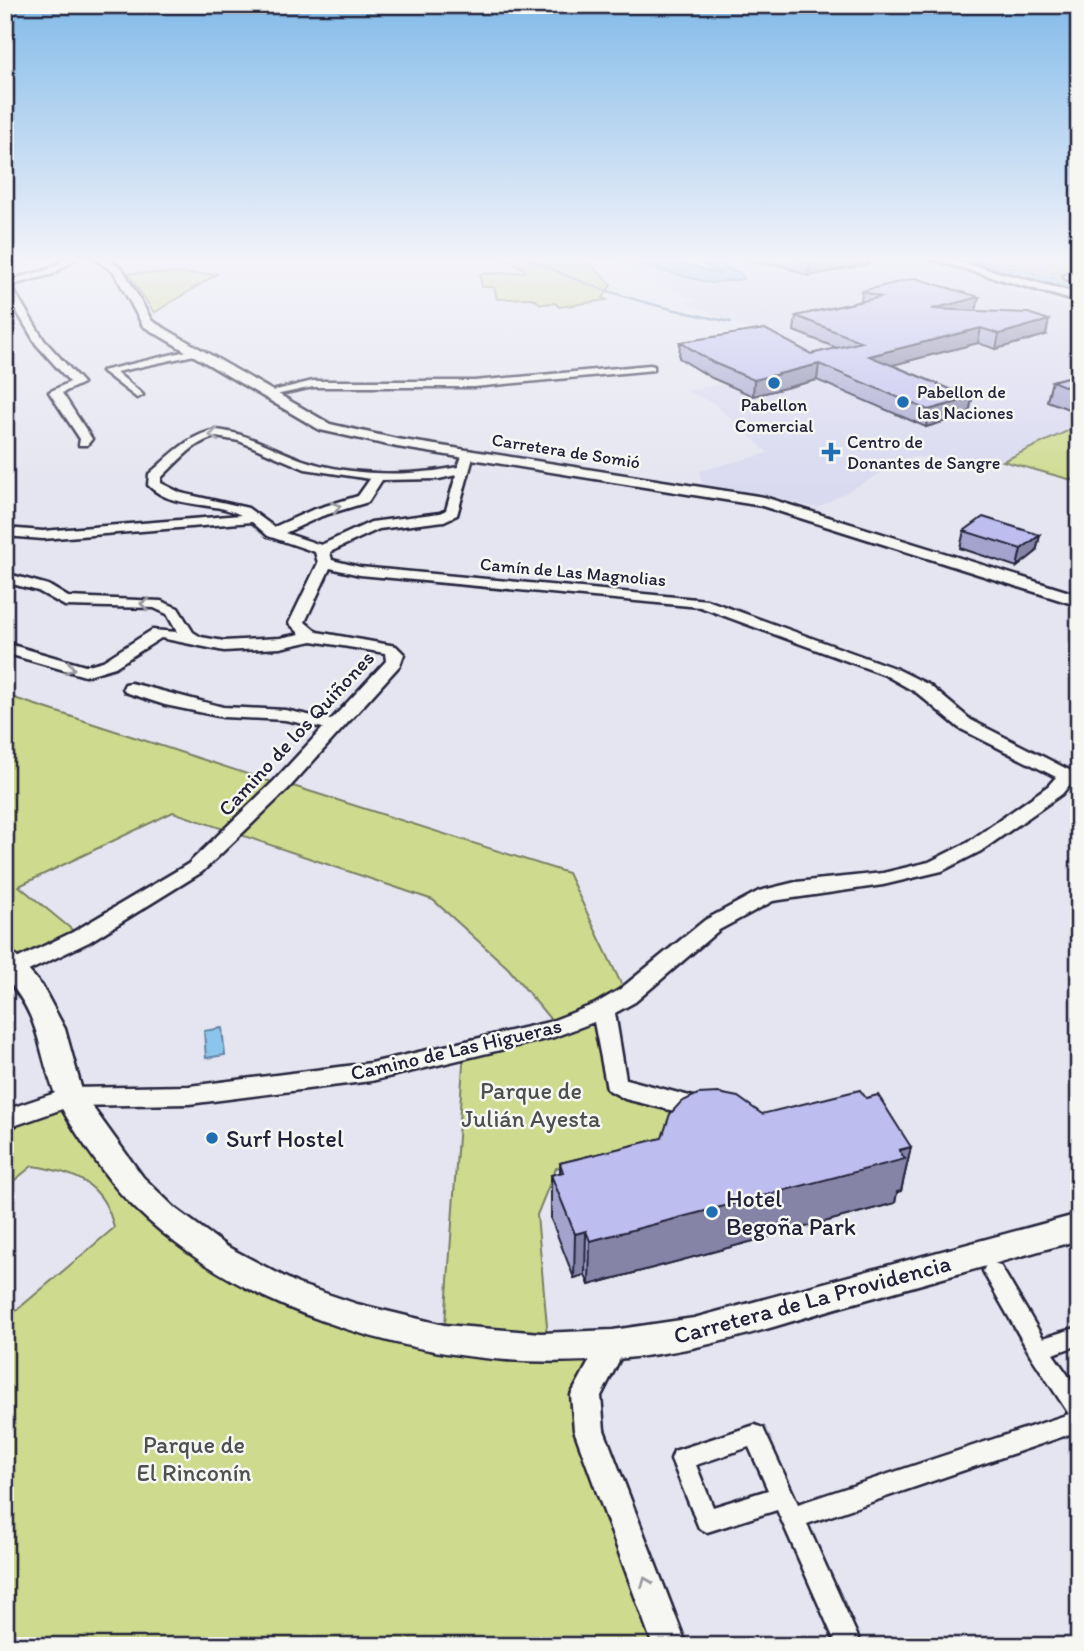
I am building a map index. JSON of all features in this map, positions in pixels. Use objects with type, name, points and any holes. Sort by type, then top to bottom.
[{"type":"street","points":[[36,335],[77,383],[55,392],[86,439],[83,442]]},
{"type":"street","name":"Carretera de Somió","points":[[167,335],[325,427],[348,435],[764,502],[1079,601]]},
{"type":"street","points":[[137,395],[107,371],[195,352]]},
{"type":"street","points":[[266,394],[313,384],[474,384],[650,368]]},
{"type":"street","name":"Camín de Las Magnolias","points":[[379,476],[310,467],[280,457],[246,439],[219,434],[202,436],[154,477],[155,485],[168,494],[246,510],[273,533],[360,571],[662,597],[715,607],[891,671],[923,690],[965,724],[1073,777]]},
{"type":"street","points":[[260,644],[297,623],[323,556],[376,525],[444,517],[452,512],[468,454]]},
{"type":"street","points":[[273,533],[317,513],[363,499],[379,476],[439,475],[463,470]]},
{"type":"street","points":[[5,532],[43,535],[255,518]]},
{"type":"street","points":[[5,577],[43,588],[65,601],[156,604],[173,611],[187,635],[197,641]]},
{"type":"street","points":[[5,648],[85,671],[109,664],[178,619]]},
{"type":"street","points":[[297,623],[312,636]]},
{"type":"street","points":[[158,633],[224,646],[312,636]]},
{"type":"street","name":"Camino de los Quiñones","points":[[10,965],[81,937],[195,868],[272,795],[394,662],[396,654],[390,649],[312,636]]},
{"type":"street","points":[[131,688],[223,712],[285,715],[336,726]]},
{"type":"street","name":"Camino de Las Higueras","points":[[5,1120],[70,1097],[189,1095],[370,1072],[554,1029],[603,1010],[652,977],[712,925],[766,896],[796,889],[883,879],[934,867],[974,847],[1073,777]]},
{"type":"street","name":"Carretera de La Providencia","points":[[10,965],[33,992],[51,1029],[70,1097],[132,1186],[165,1218],[215,1256],[287,1294],[357,1320],[444,1340],[541,1348],[613,1345],[694,1333],[1079,1227]]},
{"type":"street","points":[[603,1010],[615,1083],[625,1090],[727,1114]]},
{"type":"street","points":[[993,1271],[1038,1349],[1079,1410]]},
{"type":"street","points":[[1038,1349],[1079,1336]]},
{"type":"street","points":[[613,1345],[586,1395],[589,1430],[670,1646]]},
{"type":"street","points":[[850,1646],[788,1507],[755,1435],[682,1459],[707,1520],[788,1507],[1079,1421]]},
{"type":"shaded area","points":[[763,335],[1079,335],[1079,426],[1003,461],[911,457],[817,508],[702,485],[700,471],[768,453],[715,404],[686,391],[808,368]]},
{"type":"green space","points":[[1079,427],[1079,482],[1003,461]]},
{"type":"green space","name":"Parque de El Rinconín","points":[[5,695],[281,785],[293,786],[568,873],[627,996],[603,1010],[615,1083],[668,1101],[677,1138],[556,1168],[537,1215],[547,1326],[541,1348],[613,1345],[586,1395],[670,1646],[5,1646],[5,1320],[114,1228],[103,1200],[95,1190],[74,1176],[32,1166],[5,1188],[5,1120],[70,1097],[215,1256],[444,1339],[464,1050],[554,1028],[551,1020],[508,968],[433,900],[173,812],[19,886],[81,937],[35,962],[5,960]]},
{"type":"water","points":[[222,1028],[225,1055],[206,1058],[204,1031]]},
{"type":"building","points":[[725,335],[776,335],[811,354],[862,342],[844,335],[953,335],[869,356],[972,398],[928,410],[819,364],[754,380],[714,363],[680,342]]},
{"type":"building","points":[[1079,374],[1079,392],[1052,381]]},
{"type":"building","points":[[983,517],[1040,535],[1021,549],[964,531]]},
{"type":"building","points":[[860,1090],[866,1098],[878,1095],[911,1147],[899,1150],[905,1159],[590,1241],[586,1231],[575,1234],[551,1175],[563,1172],[560,1163],[662,1138],[670,1114],[681,1102],[698,1094],[718,1093],[738,1097],[762,1114]]},
{"type":"place","name":"Pabellon Comercial","points":[[774,383]]},
{"type":"place","name":"Pabellon de las Naciones","points":[[903,402]]},
{"type":"place","name":"Centro de Donantes de Sangre","points":[[831,452]]},
{"type":"place","name":"Surf Hostel","points":[[212,1138]]},
{"type":"place","name":"Hotel Begoña Park","points":[[712,1212]]},
{"type":"park label","name":"Parque de Julián Ayesta","points":[[531,1104]]}]
